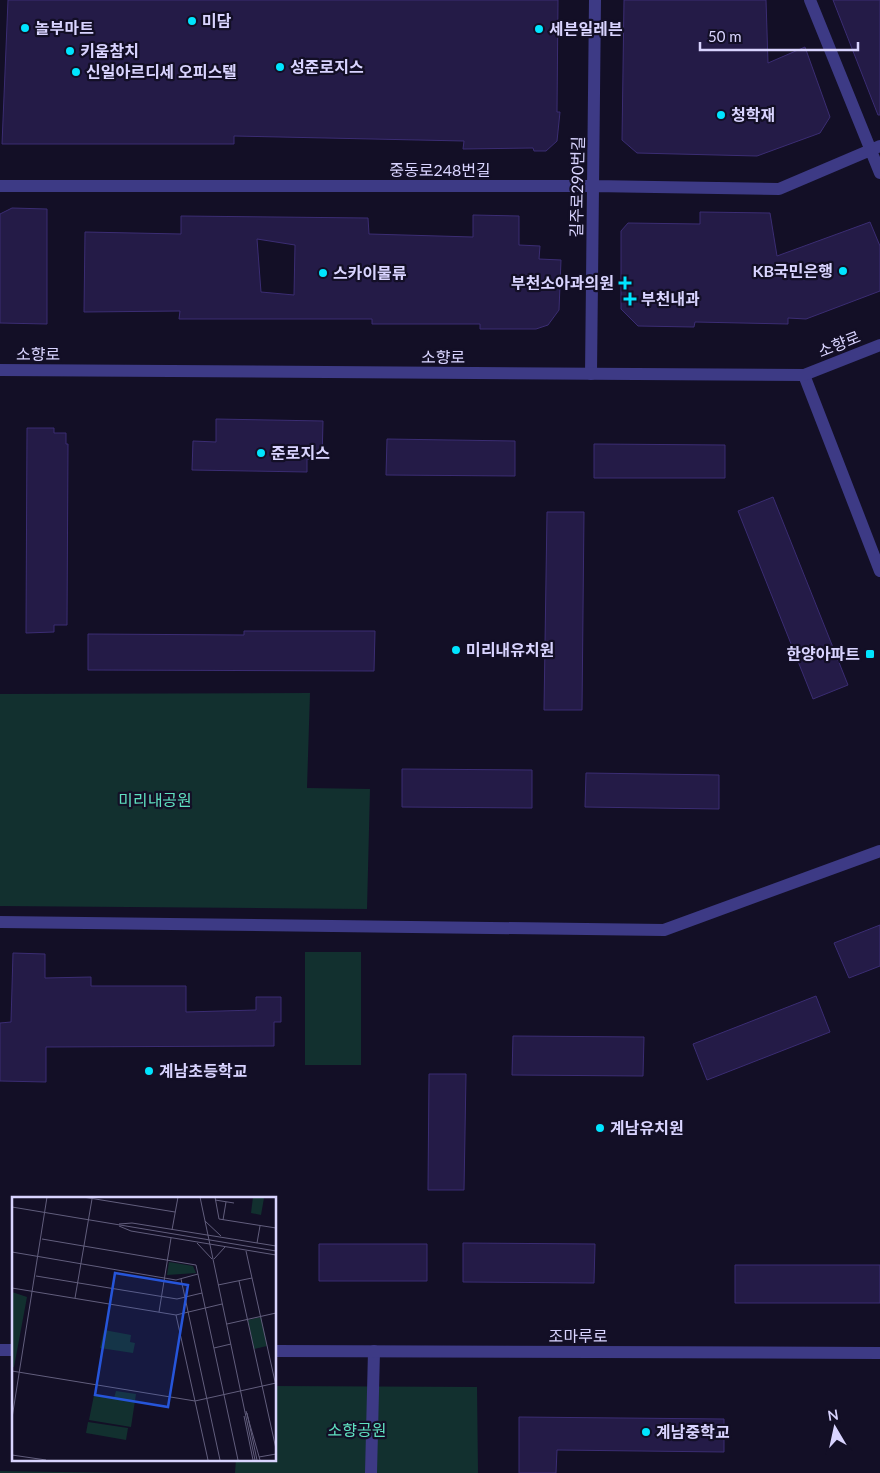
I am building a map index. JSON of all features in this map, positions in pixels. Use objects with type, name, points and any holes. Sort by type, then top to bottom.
[{"type":"street","name":"길주로290번길","points":[[591,374],[595,0]]},
{"type":"street","points":[[810,0],[876,148],[880,173]]},
{"type":"street","name":"중동로248번길","points":[[0,186],[593,186],[779,189],[876,148]]},
{"type":"street","name":"소향로","points":[[0,370],[804,375],[880,345]]},
{"type":"street","points":[[804,375],[880,571]]},
{"type":"street","points":[[0,922],[664,930],[880,851]]},
{"type":"street","name":"조마루로","points":[[276,1351],[880,1354]]},
{"type":"street","points":[[371,1473],[374,1351]]},
{"type":"green space","name":"미리내공원","points":[[310,693],[307,788],[370,789],[367,909],[0,906],[0,694]]},
{"type":"green space","points":[[305,952],[361,952],[361,1065],[305,1065]]},
{"type":"green space","name":"소향공원","points":[[276,1386],[477,1387],[478,1473],[235,1473],[236,1460],[276,1460]]},
{"type":"green space","points":[[0,1471],[125,1473],[0,1473]]},
{"type":"building","points":[[8,0],[558,0],[557,112],[560,112],[557,141],[546,151],[534,151],[533,148],[463,149],[464,141],[234,136],[234,144],[2,144]]},
{"type":"building","points":[[624,0],[766,0],[768,63],[805,47],[830,117],[820,133],[757,156],[637,153],[622,140]]},
{"type":"building","points":[[833,0],[880,0],[880,115],[878,115]]},
{"type":"building","points":[[12,208],[47,209],[47,324],[0,323],[0,214]]},
{"type":"building","points":[[700,212],[770,213],[777,256],[870,222],[880,246],[880,291],[806,319],[788,318],[788,324],[695,322],[694,327],[638,326],[621,309],[621,231],[628,223],[700,224]]},
{"type":"building","points":[[473,215],[519,216],[519,245],[540,246],[539,259],[561,260],[559,310],[548,325],[536,329],[480,329],[480,324],[372,324],[372,319],[179,319],[180,311],[84,312],[85,232],[181,234],[181,216],[368,218],[369,234],[473,237]],"holes":[[[257,239],[295,245],[294,295],[261,292]]]},
{"type":"building","points":[[216,419],[323,421],[322,460],[307,459],[307,472],[192,470],[193,441],[216,442]]},
{"type":"building","points":[[27,428],[54,428],[54,433],[66,433],[66,444],[68,444],[67,625],[54,625],[54,632],[26,633]]},
{"type":"building","points":[[387,439],[515,441],[515,476],[386,475]]},
{"type":"building","points":[[594,444],[725,445],[725,478],[594,478]]},
{"type":"building","points":[[773,497],[848,685],[813,699],[738,511]]},
{"type":"building","points":[[547,512],[584,512],[582,710],[544,710]]},
{"type":"building","points":[[244,631],[375,631],[374,671],[88,670],[88,634],[244,635]]},
{"type":"building","points":[[402,769],[532,770],[532,808],[402,807]]},
{"type":"building","points":[[586,773],[719,775],[719,809],[585,807]]},
{"type":"building","points":[[880,925],[880,966],[849,978],[834,943]]},
{"type":"building","points":[[13,953],[45,954],[45,978],[91,977],[91,986],[186,986],[186,1012],[256,1010],[256,997],[281,997],[281,1022],[274,1022],[274,1046],[46,1047],[46,1082],[0,1081],[0,1023],[11,1022]]},
{"type":"building","points":[[816,996],[830,1032],[707,1080],[693,1044]]},
{"type":"building","points":[[513,1036],[644,1037],[643,1076],[512,1075]]},
{"type":"building","points":[[429,1074],[466,1074],[464,1190],[428,1190]]},
{"type":"building","points":[[463,1243],[595,1244],[594,1283],[463,1282]]},
{"type":"building","points":[[319,1244],[427,1244],[427,1281],[319,1281]]},
{"type":"building","points":[[735,1265],[880,1265],[880,1303],[735,1303]]},
{"type":"building","points":[[519,1417],[724,1419],[724,1452],[557,1450],[556,1473],[519,1473]]},
{"type":"place","name":"미담","points":[[192,21]]},
{"type":"place","name":"놀부마트","points":[[25,28]]},
{"type":"place","name":"세븐일레븐","points":[[539,29]]},
{"type":"place","name":"키움참치","points":[[70,51]]},
{"type":"place","name":"성준로지스","points":[[280,67]]},
{"type":"place","name":"신일아르디세 오피스텔","points":[[76,72]]},
{"type":"place","name":"청학재","points":[[721,115]]},
{"type":"place","name":"KB국민은행","points":[[843,271]]},
{"type":"place","name":"스카이물류","points":[[323,273]]},
{"type":"place","name":"부천소아과의원","points":[[625,283]]},
{"type":"place","name":"부천내과","points":[[630,299]]},
{"type":"place","name":"준로지스","points":[[261,453]]},
{"type":"place","name":"미리내유치원","points":[[456,650]]},
{"type":"place","name":"한양아파트","points":[[870,654]]},
{"type":"place","name":"계남초등학교","points":[[149,1071]]},
{"type":"place","name":"계남유치원","points":[[600,1128]]},
{"type":"place","name":"계남중학교","points":[[646,1432]]}]
